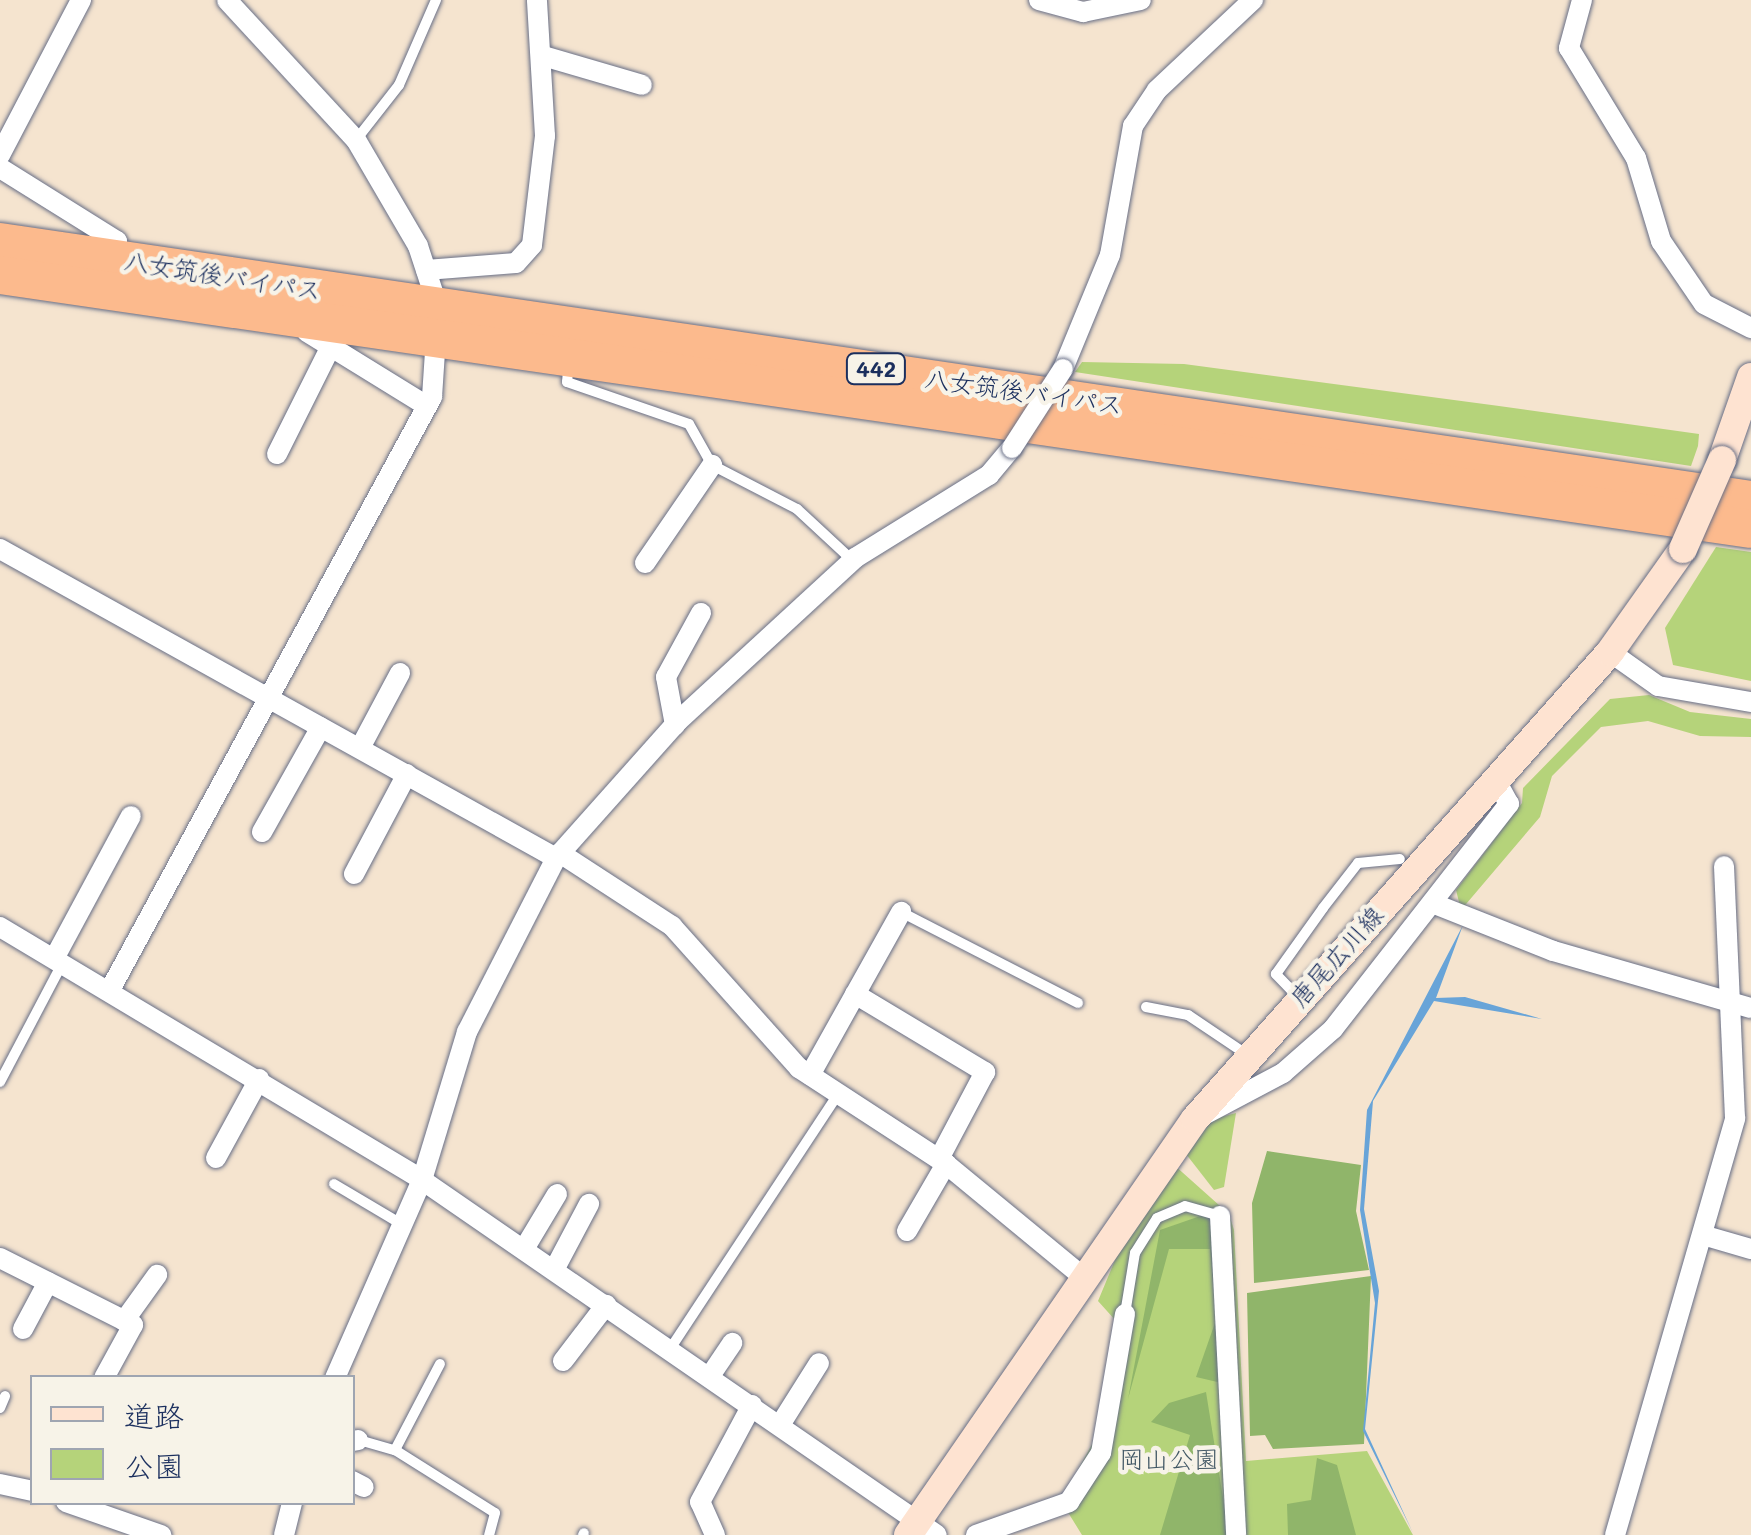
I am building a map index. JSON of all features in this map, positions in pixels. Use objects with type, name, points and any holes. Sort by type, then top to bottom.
[{"type":"highway","name":"八女筑後バイパス","points":[[0,242],[116,259],[437,323],[1751,529]]},
{"type":"highway","name":"八女筑後バイパス","points":[[0,275],[437,323],[1751,500]]},
{"type":"main road","name":"唐尾広川線","points":[[921,1530],[1082,1276],[1195,1119],[1299,997],[1610,652],[1684,549],[1744,416],[1751,377]]},
{"type":"street","points":[[0,155],[81,0]]},
{"type":"street","points":[[111,988],[427,406],[437,323],[426,270],[356,140],[228,0]]},
{"type":"street","points":[[426,270],[516,264],[532,246],[543,56],[536,0]]},
{"type":"street","points":[[1040,0],[1083,12],[1141,0]]},
{"type":"street","points":[[336,1375],[398,1222],[422,1180],[467,1032],[558,855],[675,725],[852,560],[957,486],[988,474],[1012,448],[1064,368],[1110,256],[1133,126],[1157,90],[1253,0]]},
{"type":"street","points":[[1582,0],[1569,48],[1636,158],[1661,241],[1704,304],[1751,328]]},
{"type":"street","points":[[543,56],[642,85]]},
{"type":"street","points":[[0,168],[117,241],[116,259]]},
{"type":"street","points":[[307,332],[329,350],[427,406]]},
{"type":"street","points":[[276,454],[329,350]]},
{"type":"street","points":[[644,563],[712,465]]},
{"type":"street","points":[[0,549],[558,855],[672,926],[810,1075],[942,1162],[1082,1276]]},
{"type":"street","points":[[675,725],[666,677],[700,614]]},
{"type":"street","points":[[1610,652],[1658,686],[1751,702]]},
{"type":"street","points":[[360,748],[400,673]]},
{"type":"street","points":[[262,832],[321,726]]},
{"type":"street","points":[[354,874],[407,774]]},
{"type":"street","points":[[1195,1119],[1284,1073],[1333,1030],[1509,804],[1495,779]]},
{"type":"street","points":[[59,959],[131,816]]},
{"type":"street","points":[[1614,1535],[1628,1469],[1706,1236],[1735,1118],[1742,1004],[1724,866]]},
{"type":"street","points":[[1432,903],[1553,951],[1742,1004]]},
{"type":"street","points":[[810,1075],[901,912]]},
{"type":"street","points":[[0,926],[111,988],[422,1180],[752,1405],[921,1530]]},
{"type":"street","points":[[855,994],[986,1072],[907,1231]]},
{"type":"street","points":[[216,1158],[259,1079]]},
{"type":"street","points":[[524,1249],[557,1194]]},
{"type":"street","points":[[554,1270],[589,1204]]},
{"type":"street","points":[[1220,1216],[1236,1535]]},
{"type":"street","points":[[1706,1236],[1751,1249]]},
{"type":"street","points":[[0,1258],[133,1325],[106,1375]]},
{"type":"street","points":[[124,1321],[157,1274]]},
{"type":"street","points":[[23,1329],[48,1282]]},
{"type":"street","points":[[563,1361],[606,1305]]},
{"type":"street","points":[[976,1535],[1069,1502],[1101,1453],[1126,1314]]},
{"type":"street","points":[[710,1376],[732,1344]]},
{"type":"street","points":[[780,1425],[818,1363]]},
{"type":"street","points":[[715,1535],[702,1496],[752,1405]]},
{"type":"street","points":[[0,1484],[30,1491]]},
{"type":"street","points":[[679,1496],[702,1496]]},
{"type":"street","points":[[75,1505],[161,1535]]},
{"type":"street","points":[[284,1535],[291,1505]]},
{"type":"lane","points":[[356,140],[399,85],[436,0]]},
{"type":"lane","points":[[568,371],[567,382],[688,424],[712,465],[797,509],[852,560]]},
{"type":"lane","points":[[1299,997],[1276,974],[1323,908],[1358,863],[1400,860]]},
{"type":"lane","points":[[901,912],[1078,1003]]},
{"type":"lane","points":[[0,1082],[59,959]]},
{"type":"lane","points":[[1146,1007],[1188,1016],[1248,1055]]},
{"type":"lane","points":[[670,1349],[838,1094]]},
{"type":"lane","points":[[334,1184],[398,1222]]},
{"type":"lane","points":[[1126,1314],[1135,1253],[1158,1218],[1185,1206],[1220,1216]]},
{"type":"lane","points":[[395,1450],[440,1364]]},
{"type":"lane","points":[[0,1408],[5,1396]]},
{"type":"lane","points":[[355,1440],[395,1450],[496,1513],[489,1535]]},
{"type":"green space","points":[[1082,362],[1184,364],[1499,406],[1699,434],[1698,446],[1691,466],[1075,372]]},
{"type":"green space","points":[[1716,547],[1751,552],[1751,681],[1673,665],[1665,628]]},
{"type":"green space","points":[[1649,695],[1690,712],[1751,719],[1751,737],[1700,736],[1648,721],[1601,727],[1552,776],[1540,817],[1461,910],[1456,890],[1522,803],[1523,788],[1610,699]]},
{"type":"green space","points":[[1236,1113],[1224,1187],[1214,1190],[1186,1154],[1213,1119]]},
{"type":"green space","points":[[1267,1151],[1361,1165],[1356,1211],[1369,1270],[1254,1283],[1252,1203]]},
{"type":"green space","name":"岡山公園","points":[[1173,1164],[1229,1214],[1234,1230],[1246,1461],[1367,1451],[1413,1535],[1082,1535],[1061,1501],[1097,1435],[1116,1321],[1098,1301],[1130,1224]]},
{"type":"green space","points":[[1206,1214],[1216,1221],[1226,1384],[1196,1377],[1216,1320],[1210,1249],[1169,1249],[1128,1399],[1160,1230]]},
{"type":"green space","points":[[1371,1276],[1364,1444],[1273,1449],[1265,1435],[1250,1436],[1247,1293]]},
{"type":"green space","points":[[1206,1392],[1229,1535],[1160,1535],[1190,1435],[1151,1422],[1169,1403]]},
{"type":"green space","points":[[1317,1458],[1337,1465],[1356,1535],[1288,1535],[1287,1504],[1311,1500]]},
{"type":"water","points":[[1463,925],[1436,998],[1465,997],[1542,1019],[1434,1001],[1373,1101],[1364,1209],[1379,1291],[1365,1429],[1413,1533],[1363,1431],[1375,1303],[1360,1210],[1367,1110]]}]
